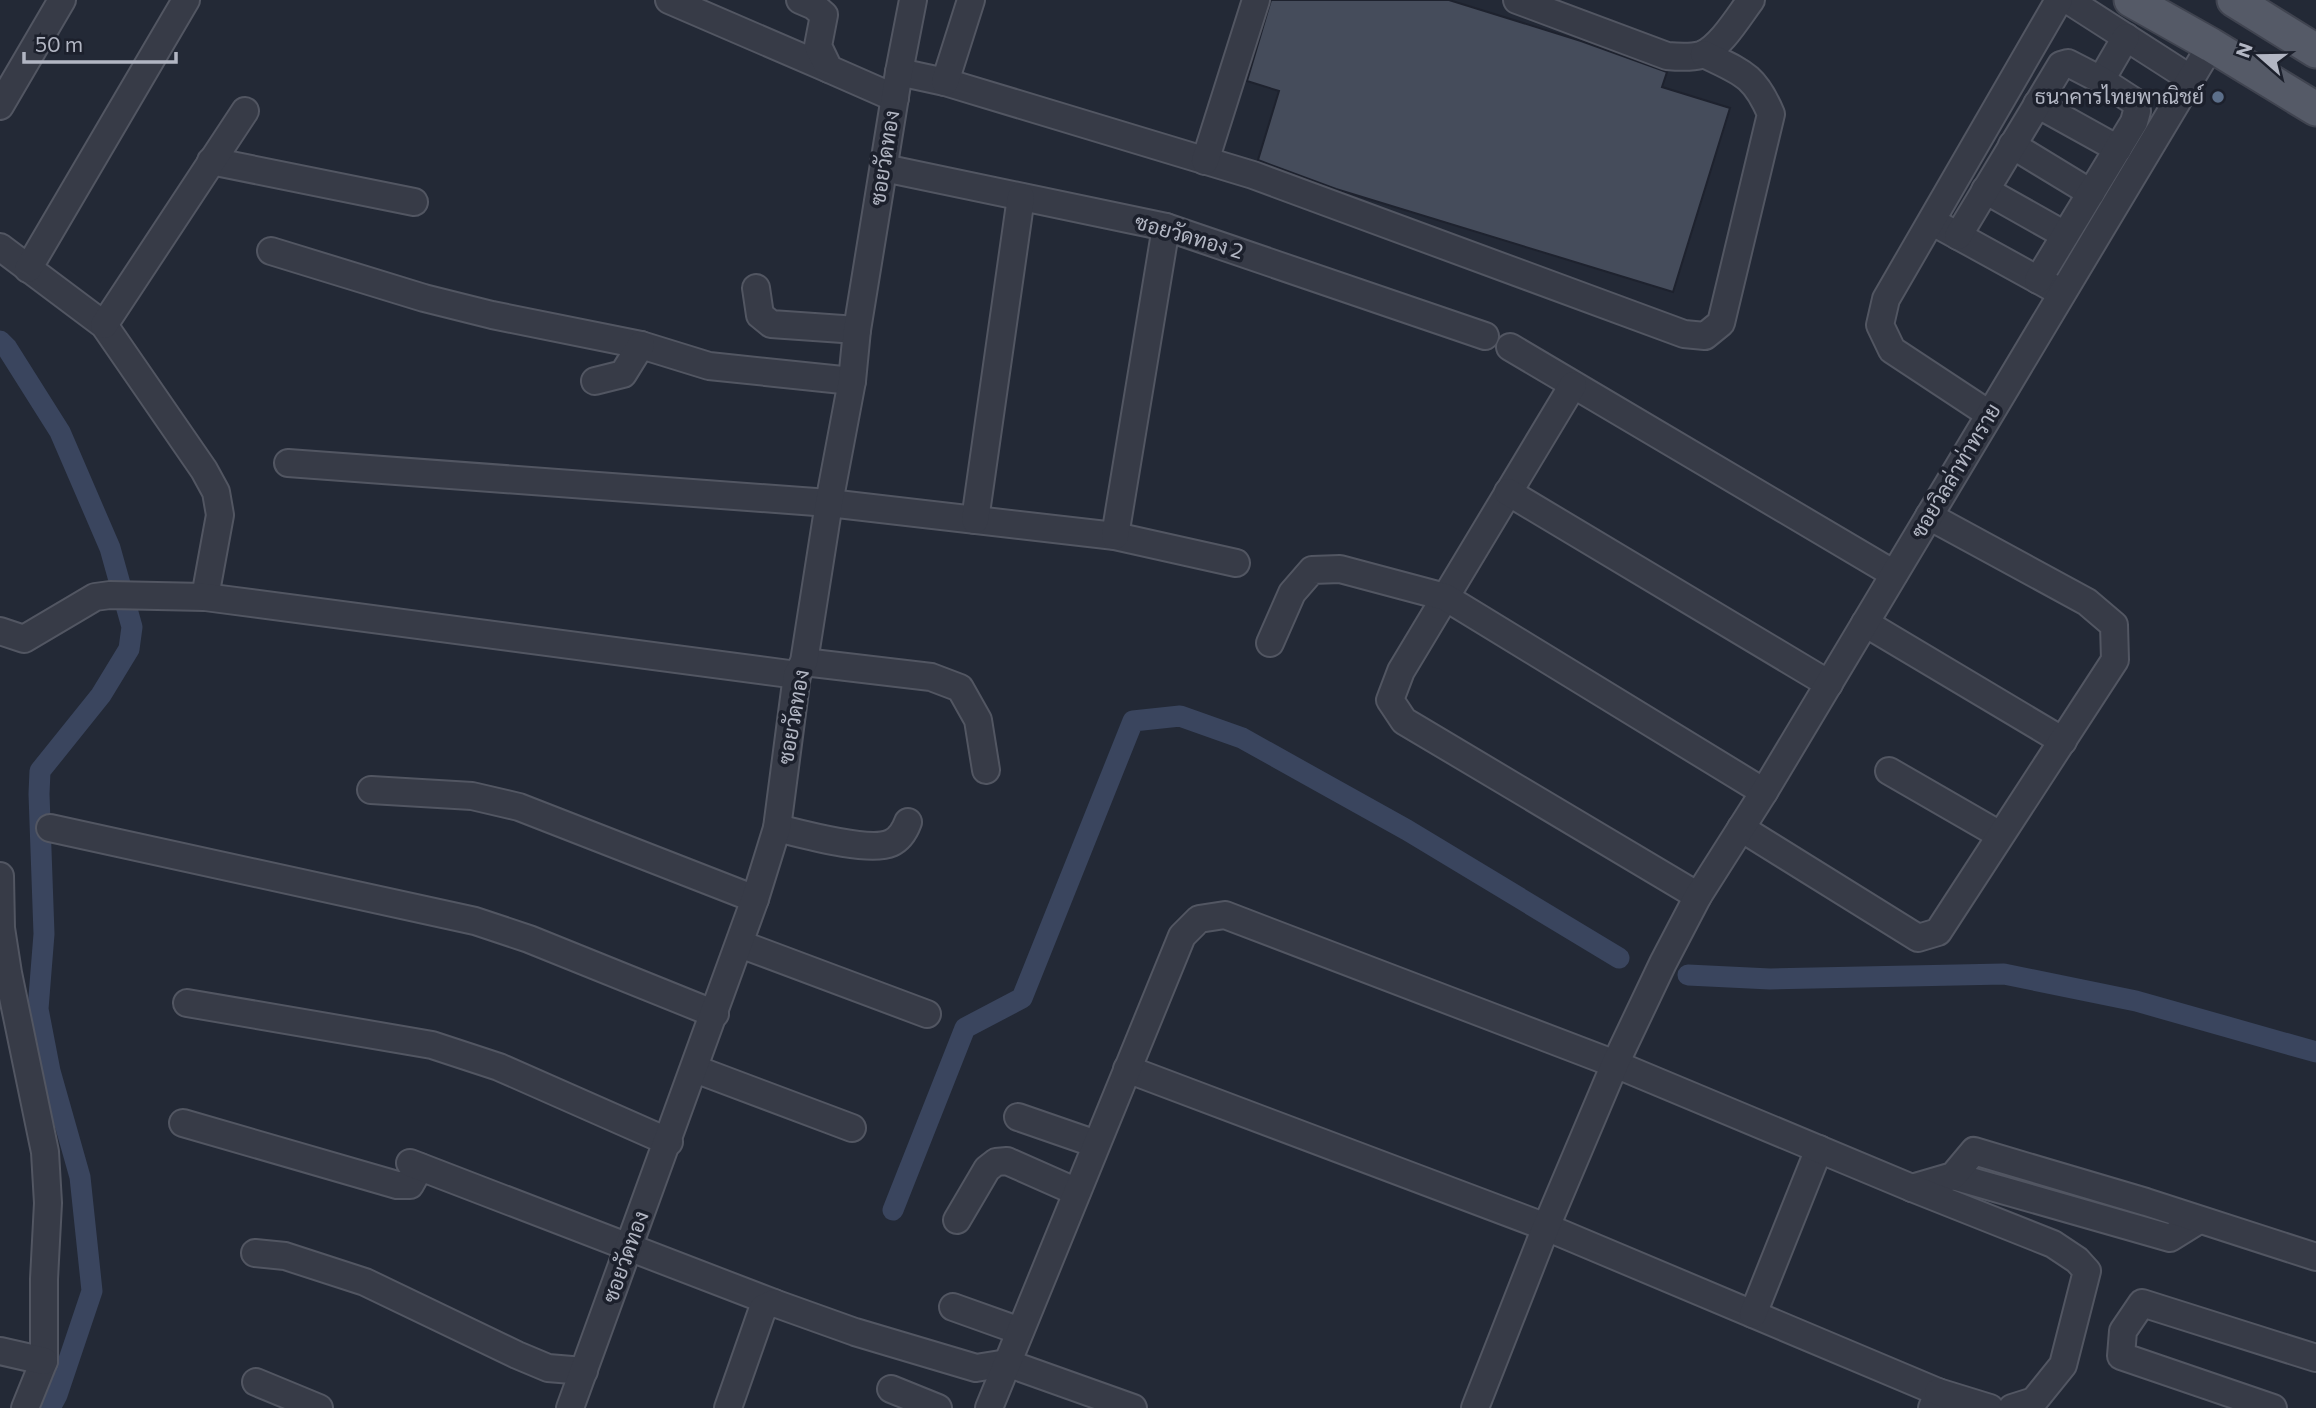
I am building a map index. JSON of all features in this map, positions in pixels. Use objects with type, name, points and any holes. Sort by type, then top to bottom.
[{"type":"main road","points":[[2131,0],[2316,109]]},
{"type":"main road","points":[[2234,0],[2304,43],[2302,70],[2295,77],[2266,78]]},
{"type":"street","points":[[0,106],[62,0]]},
{"type":"street","points":[[28,269],[186,0]]},
{"type":"street","points":[[669,0],[895,98]]},
{"type":"street","points":[[800,0],[814,6],[824,15],[818,46],[829,69]]},
{"type":"street","name":"ซอยวัดทอง","points":[[570,1408],[740,944],[777,828],[800,668],[852,380],[857,330],[914,0]]},
{"type":"street","points":[[945,82],[971,0]]},
{"type":"street","points":[[1205,161],[1256,0]]},
{"type":"street","points":[[1517,0],[1667,56],[1688,57],[1703,54],[1721,39],[1751,0]]},
{"type":"street","points":[[1989,414],[1892,350],[1880,325],[1886,299],[2059,0]]},
{"type":"street","points":[[2068,0],[2191,79]]},
{"type":"street","points":[[2101,80],[2126,37]]},
{"type":"street","name":"ซอยวิลล่าท่าทราย","points":[[1475,1408],[1546,1227],[1615,1063],[1698,896],[1764,792],[2211,45]]},
{"type":"street","points":[[900,72],[945,82],[1253,175],[1685,334],[1705,336],[1721,323],[1771,114],[1762,92],[1748,75],[1703,54]]},
{"type":"street","points":[[1958,236],[2061,65],[2068,63],[2101,80],[2135,103],[2137,111],[2134,122],[2038,280]]},
{"type":"street","points":[[2037,104],[2118,149]]},
{"type":"street","points":[[104,325],[245,111]]},
{"type":"street","points":[[2012,145],[2091,193]]},
{"type":"street","points":[[211,161],[414,202]]},
{"type":"street","name":"ซอยวัดทอง 2","points":[[884,168],[1166,227],[1485,336]]},
{"type":"street","points":[[1985,190],[2065,235]]},
{"type":"street","points":[[975,520],[1021,197]]},
{"type":"street","points":[[1932,221],[2062,293]]},
{"type":"street","points":[[1115,536],[1166,227]]},
{"type":"street","points":[[0,247],[104,325],[204,470],[216,492],[220,515],[205,597]]},
{"type":"street","points":[[271,251],[385,287],[492,316],[641,345],[709,366],[852,380]]},
{"type":"street","points":[[756,288],[760,315],[771,324],[857,330]]},
{"type":"street","points":[[595,381],[623,374],[641,345]]},
{"type":"street","points":[[1510,347],[1894,575]]},
{"type":"street","points":[[1573,384],[1401,671],[1390,700],[1404,721],[1698,896]]},
{"type":"street","points":[[288,463],[829,503],[1115,536],[1236,563]]},
{"type":"street","points":[[1508,492],[1829,684]]},
{"type":"street","points":[[1741,828],[1918,938],[1938,932],[2115,660],[2114,625],[2087,601],[1929,516]]},
{"type":"street","points":[[1269,643],[1292,593],[1312,570],[1340,569],[1445,597],[1764,792]]},
{"type":"street","points":[[0,631],[24,639],[85,602],[110,595],[205,597],[800,668],[931,677],[960,688],[978,720],[986,770]]},
{"type":"street","points":[[1865,623],[2063,741]]},
{"type":"street","points":[[1889,771],[2000,835]]},
{"type":"street","points":[[371,790],[472,796],[519,807],[755,900]]},
{"type":"street","points":[[777,828],[872,846],[891,843],[904,833],[908,822]]},
{"type":"street","points":[[50,828],[475,921],[529,939],[715,1014]]},
{"type":"street","points":[[0,876],[1,928],[45,1152],[48,1203],[44,1361],[25,1408]]},
{"type":"street","points":[[989,1408],[1182,936],[1199,919],[1225,915],[1615,1063],[2053,1244],[2077,1260],[2087,1271],[2063,1365],[2034,1401],[2012,1408]]},
{"type":"street","points":[[740,944],[927,1014]]},
{"type":"street","points":[[187,1003],[432,1045],[499,1067],[669,1142]]},
{"type":"street","points":[[695,1069],[852,1128]]},
{"type":"street","points":[[1127,1069],[1546,1227],[1753,1314],[1935,1400],[1990,1408]]},
{"type":"street","points":[[1018,1117],[1096,1144]]},
{"type":"street","points":[[183,1122],[397,1185],[410,1185],[415,1165],[855,1332],[976,1368],[1007,1363],[1133,1408]]},
{"type":"street","points":[[1753,1314],[1819,1149]]},
{"type":"street","points":[[1912,1188],[1953,1176],[1974,1151],[2146,1202],[2316,1257]]},
{"type":"street","points":[[957,1220],[987,1170],[996,1162],[1007,1161],[1077,1192]]},
{"type":"street","points":[[255,1253],[285,1256],[365,1282],[548,1368],[584,1371]]},
{"type":"street","points":[[728,1408],[763,1308],[774,1303]]},
{"type":"street","points":[[2273,1408],[2121,1356],[2123,1331],[2142,1303],[2316,1358]]},
{"type":"street","points":[[953,1307],[1020,1331]]},
{"type":"street","points":[[0,1351],[44,1361]]},
{"type":"street","points":[[256,1381],[318,1408]]},
{"type":"street","points":[[891,1389],[938,1408]]},
{"type":"building","points":[[1271,0],[1449,0],[1581,41],[1667,72],[1662,87],[1730,108],[1673,292],[1336,189],[1258,160],[1279,91],[1247,81]]},
{"type":"waterway","points":[[0,341],[60,432],[110,548],[132,627],[129,649],[101,695],[40,771],[44,934],[38,1009],[50,1071],[80,1177],[92,1291],[57,1395],[50,1408]]},
{"type":"waterway","points":[[893,1210],[965,1028],[1022,998],[1133,721],[1180,716],[1242,738],[1407,830],[1619,958]]},
{"type":"waterway","points":[[1688,975],[1770,979],[2004,974],[2136,1001],[2316,1052]]},
{"type":"place","name":"ธนาคารไทยพาณิชย์","points":[[2218,97]]}]
